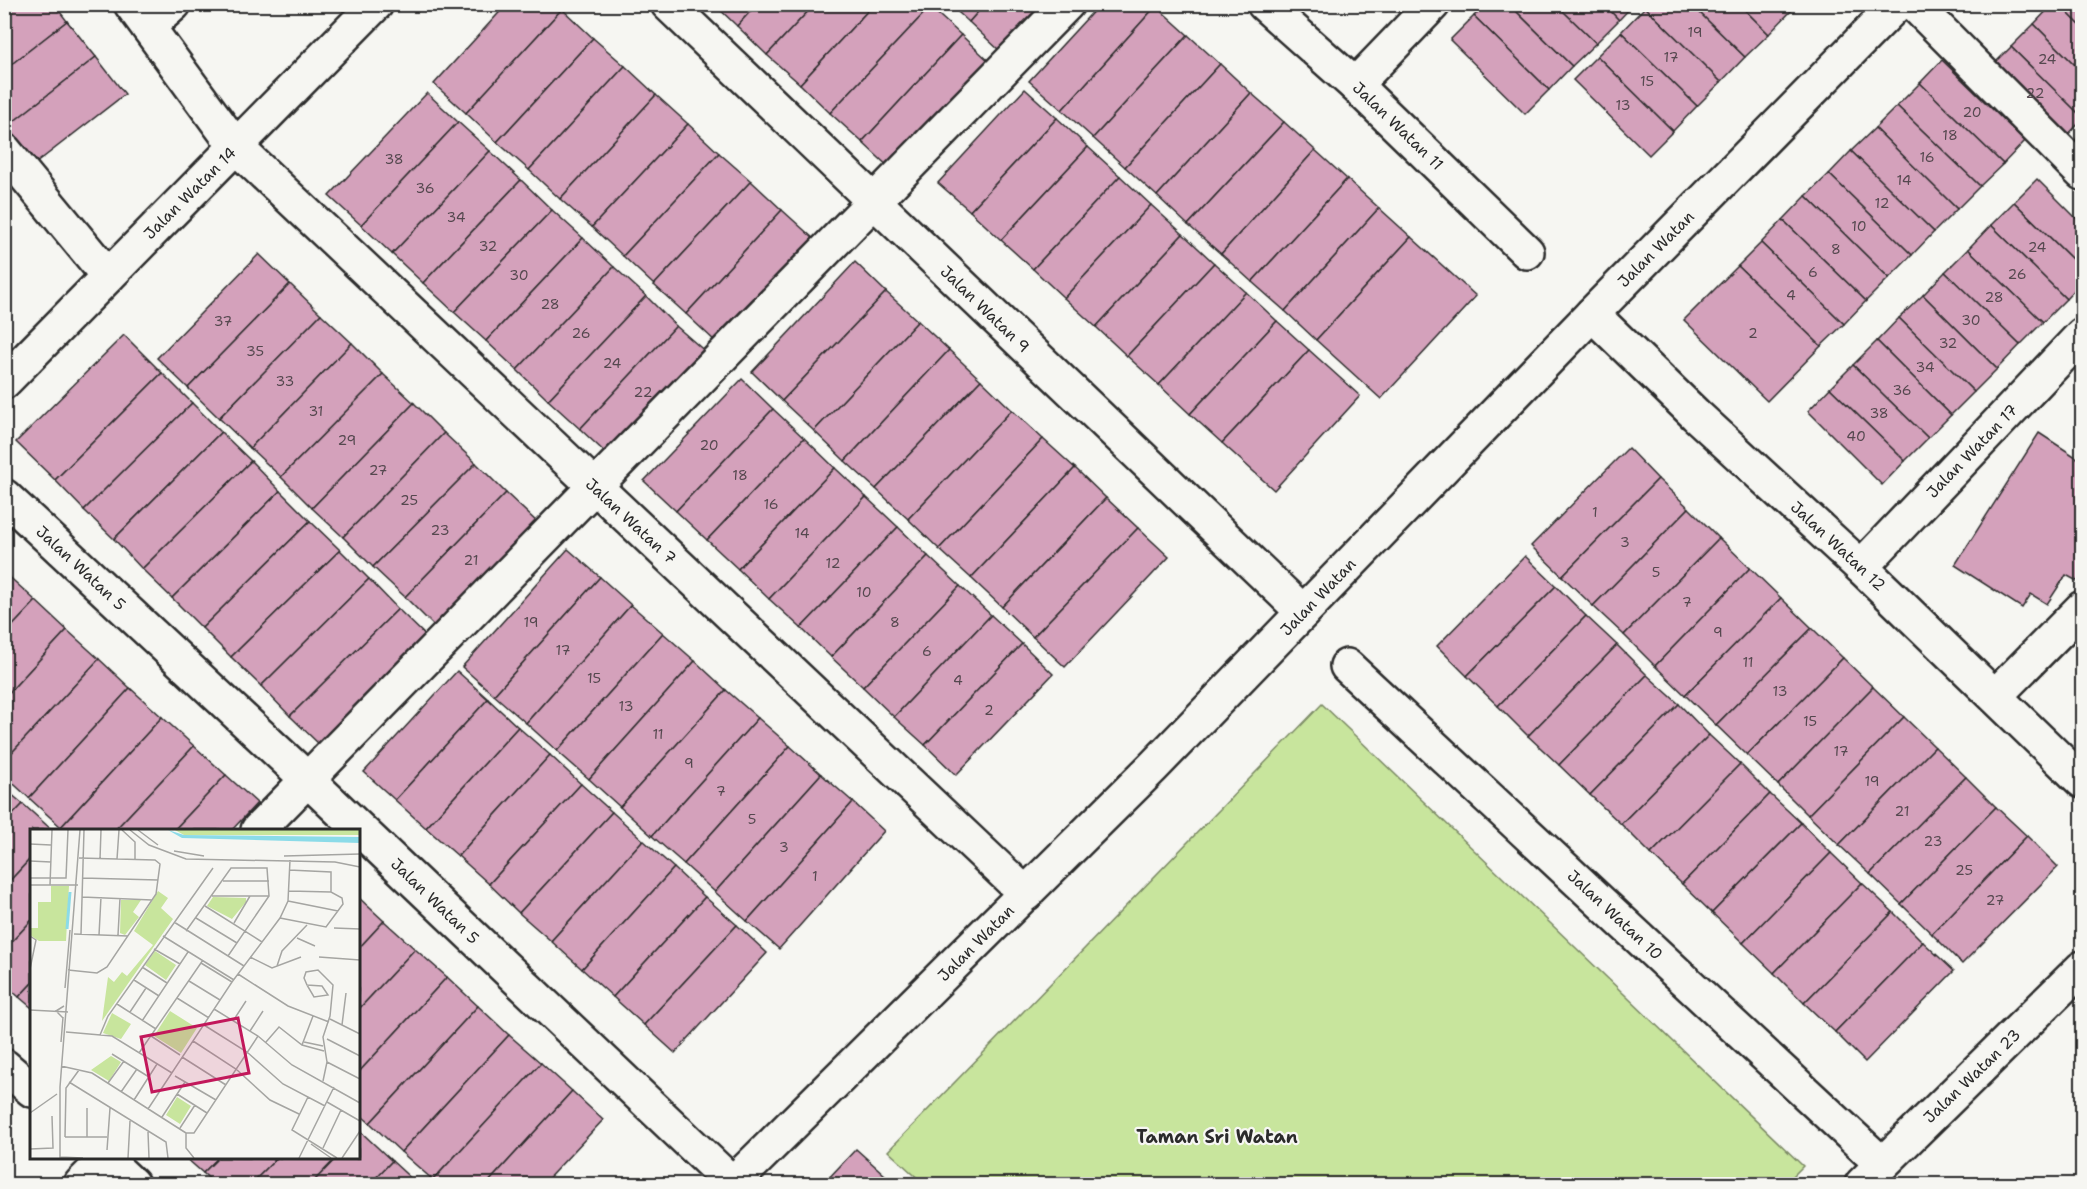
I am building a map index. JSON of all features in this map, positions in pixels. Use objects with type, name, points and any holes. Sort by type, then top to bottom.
[{"type":"street","points":[[140,16],[174,4]]},
{"type":"street","name":"Jalan Watan 14","points":[[4,382],[376,4]]},
{"type":"street","name":"Jalan Watan 9","points":[[669,4],[873,202],[1304,612]]},
{"type":"street","points":[[260,829],[1067,4]]},
{"type":"street","name":"Jalan Watan 11","points":[[1264,4],[1355,85],[1527,252]]},
{"type":"street","points":[[1355,85],[1433,4]]},
{"type":"street","name":"Jalan Watan","points":[[733,1184],[1145,776],[1592,314],[1897,4]]},
{"type":"street","points":[[1914,4],[2082,173]]},
{"type":"street","name":"Jalan Watan 7","points":[[140,16],[236,147],[1026,894]]},
{"type":"street","points":[[4,150],[108,276]]},
{"type":"street","name":"Jalan Watan 12","points":[[1592,314],[1696,416],[1861,567],[2082,781]]},
{"type":"street","name":"Jalan Watan 17","points":[[1861,567],[2082,338]]},
{"type":"street","name":"Jalan Watan 5","points":[[4,496],[360,829]]},
{"type":"street","points":[[1995,696],[2082,608]]},
{"type":"street","name":"Jalan Watan 10","points":[[1347,666],[1872,1174]]},
{"type":"street","name":"Jalan Watan 5","points":[[360,829],[733,1184]]},
{"type":"street","name":"Jalan Watan 23","points":[[1872,1174],[2082,968]]},
{"type":"street","points":[[81,1185],[104,1159]]},
{"type":"street","points":[[106,1159],[132,1185]]},
{"type":"green space","points":[[1322,704],[1803,1166],[1785,1184],[924,1184],[888,1151]]},
{"type":"building","points":[[12,4],[54,4],[67,21],[4,70],[4,10]]},
{"type":"building","points":[[507,4],[557,4],[562,9],[466,113],[434,84]]},
{"type":"building","points":[[714,4],[757,4],[737,26]]},
{"type":"building","points":[[757,4],[815,4],[767,55],[737,26]]},
{"type":"building","points":[[815,4],[874,4],[800,84],[767,55]]},
{"type":"building","points":[[874,4],[928,4],[930,7],[830,113],[800,84]]},
{"type":"building","points":[[949,4],[985,4],[969,22]]},
{"type":"building","points":[[985,4],[1042,4],[1000,51],[969,22]]},
{"type":"building","points":[[1100,4],[1156,6],[1062,110],[1029,81]]},
{"type":"building","points":[[1486,4],[1509,4],[1572,66],[1549,90],[1474,16]]},
{"type":"building","points":[[1509,4],[1556,4],[1596,43],[1572,66]]},
{"type":"building","points":[[1556,4],[1604,4],[1619,20],[1596,43]]},
{"type":"building","points":[[1604,4],[1634,4],[1619,20]]},
{"type":"building","points":[[1648,4],[1691,4],[1745,57],[1721,82],[1645,7]]},
{"type":"building","points":[[1691,4],[1739,4],[1769,34],[1745,57]]},
{"type":"building","points":[[1739,4],[1788,4],[1793,9],[1769,34]]},
{"type":"building","points":[[2053,4],[2059,4],[2082,27],[2082,72],[2034,24]]},
{"type":"building","points":[[2059,4],[2082,4],[2082,27]]},
{"type":"building","points":[[1156,6],[1188,35],[1093,138],[1062,110]]},
{"type":"building","points":[[930,7],[961,35],[862,142],[830,113]]},
{"type":"building","points":[[1645,7],[1721,82],[1697,106],[1621,32]]},
{"type":"building","points":[[562,9],[593,38],[497,142],[466,113]]},
{"type":"building","points":[[1474,16],[1549,90],[1525,114],[1450,40]]},
{"type":"building","points":[[67,21],[96,57],[4,129],[4,70]]},
{"type":"building","points":[[2034,24],[2082,72],[2082,117],[2011,47]]},
{"type":"building","points":[[1621,32],[1697,106],[1673,131],[1597,56]]},
{"type":"building","points":[[961,35],[992,64],[893,171],[862,142]]},
{"type":"building","points":[[1188,35],[1220,64],[1125,167],[1093,138]]},
{"type":"building","points":[[593,38],[625,66],[529,170],[497,142]]},
{"type":"building","points":[[2011,47],[2082,117],[2082,120],[2061,142],[1988,70]]},
{"type":"building","points":[[1597,56],[1673,131],[1649,155],[1573,80]]},
{"type":"building","points":[[96,57],[125,94],[31,167],[4,134],[4,129]]},
{"type":"building","points":[[1942,60],[2025,141],[2003,164],[1920,83]]},
{"type":"building","points":[[1220,64],[1251,93],[1157,196],[1125,167]]},
{"type":"building","points":[[625,66],[656,95],[560,199],[529,170]]},
{"type":"building","points":[[1920,83],[2003,164],[1980,186],[1897,106]]},
{"type":"building","points":[[1025,89],[1057,118],[970,211],[938,183]]},
{"type":"building","points":[[427,93],[458,122],[361,225],[329,196]]},
{"type":"building","points":[[1251,93],[1284,122],[1188,225],[1157,196]]},
{"type":"building","points":[[656,95],[688,124],[592,227],[560,199]]},
{"type":"building","points":[[1897,106],[1980,186],[1957,209],[1875,128]]},
{"type":"building","points":[[1057,118],[1088,147],[1001,240],[970,211]]},
{"type":"building","points":[[458,122],[490,151],[392,254],[361,225]]},
{"type":"building","points":[[1284,122],[1315,150],[1221,254],[1188,225]]},
{"type":"building","points":[[688,124],[719,153],[623,256],[592,227]]},
{"type":"building","points":[[1875,128],[1957,209],[1934,232],[1851,151]]},
{"type":"building","points":[[2082,133],[2082,163],[2068,148]]},
{"type":"building","points":[[1088,147],[1120,176],[1033,269],[1001,240]]},
{"type":"building","points":[[1315,150],[1347,179],[1252,282],[1221,254]]},
{"type":"building","points":[[490,151],[521,180],[423,283],[392,254]]},
{"type":"building","points":[[1851,151],[1934,232],[1912,255],[1829,174]]},
{"type":"building","points":[[719,153],[751,181],[654,285],[623,256]]},
{"type":"building","points":[[1829,174],[1912,255],[1889,278],[1806,196]]},
{"type":"building","points":[[1120,176],[1151,205],[1064,298],[1033,269]]},
{"type":"building","points":[[1347,179],[1379,208],[1285,311],[1252,282]]},
{"type":"building","points":[[2037,179],[2082,224],[2082,269],[2014,202]]},
{"type":"building","points":[[521,180],[552,210],[454,312],[423,283]]},
{"type":"building","points":[[751,181],[782,210],[686,314],[654,285]]},
{"type":"building","points":[[1806,196],[1889,278],[1866,301],[1783,220]]},
{"type":"building","points":[[2014,202],[2082,269],[2082,282],[2066,299],[1991,225]]},
{"type":"building","points":[[1151,205],[1183,234],[1096,327],[1064,298]]},
{"type":"building","points":[[1379,208],[1411,237],[1316,340],[1285,311]]},
{"type":"building","points":[[552,210],[583,238],[486,341],[454,312]]},
{"type":"building","points":[[782,210],[814,239],[717,343],[686,314]]},
{"type":"building","points":[[1783,220],[1866,301],[1844,324],[1761,243]]},
{"type":"building","points":[[1991,225],[2066,299],[2043,322],[1968,249]]},
{"type":"building","points":[[1183,234],[1214,263],[1127,356],[1096,327]]},
{"type":"building","points":[[1411,237],[1476,296],[1381,399],[1316,340]]},
{"type":"building","points":[[583,238],[614,267],[517,370],[486,341]]},
{"type":"building","points":[[1761,243],[1844,324],[1821,346],[1738,266]]},
{"type":"building","points":[[1968,249],[2043,322],[2020,345],[1945,272]]},
{"type":"building","points":[[259,254],[290,284],[188,388],[157,358]]},
{"type":"building","points":[[855,262],[886,292],[782,401],[752,372]]},
{"type":"building","points":[[1214,263],[1246,292],[1159,385],[1127,356]]},
{"type":"building","points":[[1738,266],[1821,346],[1767,401],[1684,320]]},
{"type":"building","points":[[614,267],[646,296],[548,400],[517,370]]},
{"type":"building","points":[[1945,272],[2020,345],[1997,369],[1923,295]]},
{"type":"building","points":[[290,284],[321,314],[219,418],[188,388]]},
{"type":"building","points":[[886,292],[918,321],[814,431],[782,401]]},
{"type":"building","points":[[1246,292],[1277,321],[1190,414],[1159,385]]},
{"type":"building","points":[[1923,295],[1997,369],[1974,392],[1899,318]]},
{"type":"building","points":[[646,296],[676,326],[580,429],[548,400]]},
{"type":"building","points":[[321,314],[352,343],[250,448],[219,418]]},
{"type":"building","points":[[1899,318],[1974,392],[1951,415],[1877,341]]},
{"type":"building","points":[[918,321],[949,350],[845,461],[814,431]]},
{"type":"building","points":[[1277,321],[1309,350],[1222,443],[1190,414]]},
{"type":"building","points":[[676,326],[708,354],[610,457],[580,429]]},
{"type":"building","points":[[124,335],[162,373],[55,480],[16,442]]},
{"type":"building","points":[[1877,341],[1951,415],[1928,438],[1853,365]]},
{"type":"building","points":[[352,343],[383,374],[281,477],[250,448]]},
{"type":"building","points":[[949,350],[981,380],[876,489],[845,461]]},
{"type":"building","points":[[1309,350],[1360,396],[1274,490],[1222,443]]},
{"type":"building","points":[[1853,365],[1928,438],[1905,461],[1830,388]]},
{"type":"building","points":[[162,373],[192,403],[84,510],[55,480]]},
{"type":"building","points":[[383,374],[414,403],[312,508],[281,477]]},
{"type":"building","points":[[742,379],[773,409],[676,511],[644,481]]},
{"type":"building","points":[[981,380],[1012,410],[908,519],[876,489]]},
{"type":"building","points":[[1830,388],[1905,461],[1882,485],[1808,411]]},
{"type":"building","points":[[192,403],[221,432],[114,539],[84,510]]},
{"type":"building","points":[[414,403],[444,433],[343,537],[312,508]]},
{"type":"building","points":[[773,409],[804,438],[707,540],[676,511]]},
{"type":"building","points":[[1012,410],[1043,439],[939,549],[908,519]]},
{"type":"building","points":[[221,432],[251,461],[142,569],[114,539]]},
{"type":"building","points":[[444,433],[476,463],[373,567],[343,537]]},
{"type":"building","points":[[2039,433],[2082,461],[2082,573],[2077,581],[2066,575],[2047,604],[2031,594],[2022,608],[1955,565]]},
{"type":"building","points":[[804,438],[835,468],[738,569],[707,540]]},
{"type":"building","points":[[1043,439],[1075,468],[971,578],[939,549]]},
{"type":"building","points":[[1628,448],[1658,479],[1562,576],[1531,546]]},
{"type":"building","points":[[251,461],[280,491],[172,598],[142,569]]},
{"type":"building","points":[[476,463],[506,493],[405,597],[373,567]]},
{"type":"building","points":[[835,468],[866,497],[769,599],[738,569]]},
{"type":"building","points":[[1075,468],[1106,498],[1002,607],[971,578]]},
{"type":"building","points":[[1658,479],[1689,508],[1593,606],[1562,576]]},
{"type":"building","points":[[280,491],[310,521],[202,628],[172,598]]},
{"type":"building","points":[[506,493],[538,523],[435,627],[405,597]]},
{"type":"building","points":[[866,497],[898,527],[801,628],[769,599]]},
{"type":"building","points":[[1106,498],[1138,528],[1033,637],[1002,607]]},
{"type":"building","points":[[1689,508],[1719,538],[1624,635],[1593,606]]},
{"type":"building","points":[[310,521],[340,550],[231,657],[202,628]]},
{"type":"building","points":[[898,527],[928,556],[831,657],[801,628]]},
{"type":"building","points":[[1138,528],[1169,557],[1065,667],[1033,637]]},
{"type":"building","points":[[1719,538],[1750,568],[1655,666],[1624,635]]},
{"type":"building","points":[[568,549],[600,577],[494,695],[462,667]]},
{"type":"building","points":[[340,550],[369,579],[261,686],[231,657]]},
{"type":"building","points":[[928,556],[960,586],[863,687],[831,657]]},
{"type":"building","points":[[1525,556],[1556,586],[1467,676],[1437,646]]},
{"type":"building","points":[[1750,568],[1781,598],[1685,695],[1655,666]]},
{"type":"building","points":[[4,572],[36,601],[4,635]]},
{"type":"building","points":[[600,577],[631,605],[526,723],[494,695]]},
{"type":"building","points":[[369,579],[398,609],[290,716],[261,686]]},
{"type":"building","points":[[960,586],[991,615],[894,717],[863,687]]},
{"type":"building","points":[[1556,586],[1586,616],[1498,706],[1467,676]]},
{"type":"building","points":[[1781,598],[1812,628],[1716,725],[1685,695]]},
{"type":"building","points":[[36,601],[67,630],[4,698],[4,635]]},
{"type":"building","points":[[631,605],[663,633],[557,751],[526,723]]},
{"type":"building","points":[[398,609],[428,638],[320,745],[290,716]]},
{"type":"building","points":[[991,615],[1022,644],[925,745],[894,717]]},
{"type":"building","points":[[1586,616],[1617,645],[1528,736],[1498,706]]},
{"type":"building","points":[[1812,628],[1843,658],[1747,755],[1716,725]]},
{"type":"building","points":[[67,630],[99,659],[4,761],[4,698]]},
{"type":"building","points":[[663,633],[695,661],[589,779],[557,751]]},
{"type":"building","points":[[1022,644],[1053,674],[956,775],[925,745]]},
{"type":"building","points":[[1617,645],[1647,675],[1559,765],[1528,736]]},
{"type":"building","points":[[1843,658],[1873,687],[1778,785],[1747,755]]},
{"type":"building","points":[[99,659],[130,688],[29,798],[4,775],[4,761]]},
{"type":"building","points":[[695,661],[726,690],[620,807],[589,779]]},
{"type":"building","points":[[457,671],[488,699],[395,800],[364,772]]},
{"type":"building","points":[[1647,675],[1679,704],[1590,795],[1559,765]]},
{"type":"building","points":[[1873,687],[1904,717],[1808,815],[1778,785]]},
{"type":"building","points":[[130,688],[162,717],[61,827],[29,798]]},
{"type":"building","points":[[726,690],[758,718],[652,836],[620,807]]},
{"type":"building","points":[[488,699],[518,727],[426,828],[395,800]]},
{"type":"building","points":[[1679,704],[1709,735],[1621,824],[1590,795]]},
{"type":"building","points":[[162,717],[194,746],[116,829],[64,829],[61,827]]},
{"type":"building","points":[[1904,717],[1935,747],[1839,845],[1808,815]]},
{"type":"building","points":[[758,718],[790,746],[684,864],[652,836]]},
{"type":"building","points":[[518,727],[550,755],[458,856],[426,828]]},
{"type":"building","points":[[1709,735],[1740,764],[1651,854],[1621,824]]},
{"type":"building","points":[[194,746],[226,775],[175,829],[116,829]]},
{"type":"building","points":[[790,746],[821,774],[715,892],[684,864]]},
{"type":"building","points":[[1935,747],[1966,777],[1870,874],[1839,845]]},
{"type":"building","points":[[550,755],[581,784],[489,884],[458,856]]},
{"type":"building","points":[[1740,764],[1770,794],[1682,884],[1651,854]]},
{"type":"building","points":[[821,774],[853,802],[747,921],[715,892]]},
{"type":"building","points":[[226,775],[257,803],[233,829],[175,829]]},
{"type":"building","points":[[1966,777],[1996,807],[1901,904],[1870,874]]},
{"type":"building","points":[[581,784],[612,812],[519,913],[489,884]]},
{"type":"building","points":[[4,788],[23,804],[4,824]]},
{"type":"building","points":[[1770,794],[1801,823],[1712,913],[1682,884]]},
{"type":"building","points":[[853,802],[884,831],[779,949],[747,921]]},
{"type":"building","points":[[23,804],[51,829],[30,829],[30,859],[4,887],[4,824]]},
{"type":"building","points":[[1996,807],[2027,836],[1932,934],[1901,904]]},
{"type":"building","points":[[612,812],[643,840],[551,941],[519,913]]},
{"type":"building","points":[[1801,823],[1831,853],[1743,943],[1712,913]]},
{"type":"building","points":[[2027,836],[2058,867],[1962,964],[1932,934]]},
{"type":"building","points":[[643,840],[674,868],[582,969],[551,941]]},
{"type":"building","points":[[1831,853],[1862,883],[1774,973],[1743,943]]},
{"type":"building","points":[[30,859],[30,922],[4,950],[4,887]]},
{"type":"building","points":[[674,868],[705,897],[613,997],[582,969]]},
{"type":"building","points":[[1862,883],[1893,912],[1804,1003],[1774,973]]},
{"type":"building","points":[[705,897],[737,925],[644,1025],[613,997]]},
{"type":"building","points":[[360,899],[384,921],[360,947]]},
{"type":"building","points":[[1893,912],[1923,942],[1835,1032],[1804,1003]]},
{"type":"building","points":[[384,921],[415,949],[360,1008],[360,947]]},
{"type":"building","points":[[30,922],[30,985],[19,997],[4,984],[4,950]]},
{"type":"building","points":[[737,925],[767,953],[675,1053],[644,1025]]},
{"type":"building","points":[[1923,942],[1954,971],[1865,1062],[1835,1032]]},
{"type":"building","points":[[415,949],[447,977],[360,1071],[360,1008]]},
{"type":"building","points":[[447,977],[478,1006],[370,1123],[360,1115],[360,1071]]},
{"type":"building","points":[[30,985],[30,1006],[19,997]]},
{"type":"building","points":[[478,1006],[509,1035],[401,1152],[370,1123]]},
{"type":"building","points":[[509,1035],[541,1063],[433,1180],[401,1152]]},
{"type":"building","points":[[541,1063],[572,1091],[487,1184],[438,1184],[433,1180]]},
{"type":"building","points":[[572,1091],[603,1120],[543,1184],[487,1184]]},
{"type":"building","points":[[360,1133],[392,1161],[370,1184],[311,1184],[335,1159],[360,1159]]},
{"type":"building","points":[[856,1149],[895,1184],[827,1184],[825,1182]]},
{"type":"building","points":[[187,1159],[217,1159],[203,1173]]},
{"type":"building","points":[[217,1159],[276,1159],[251,1184],[215,1184],[203,1173]]},
{"type":"building","points":[[276,1159],[335,1159],[311,1184],[251,1184]]},
{"type":"building","points":[[392,1161],[417,1184],[370,1184]]},
{"type":"district","name":"Taman Sri Watan","points":[[1217,1137]]}]
